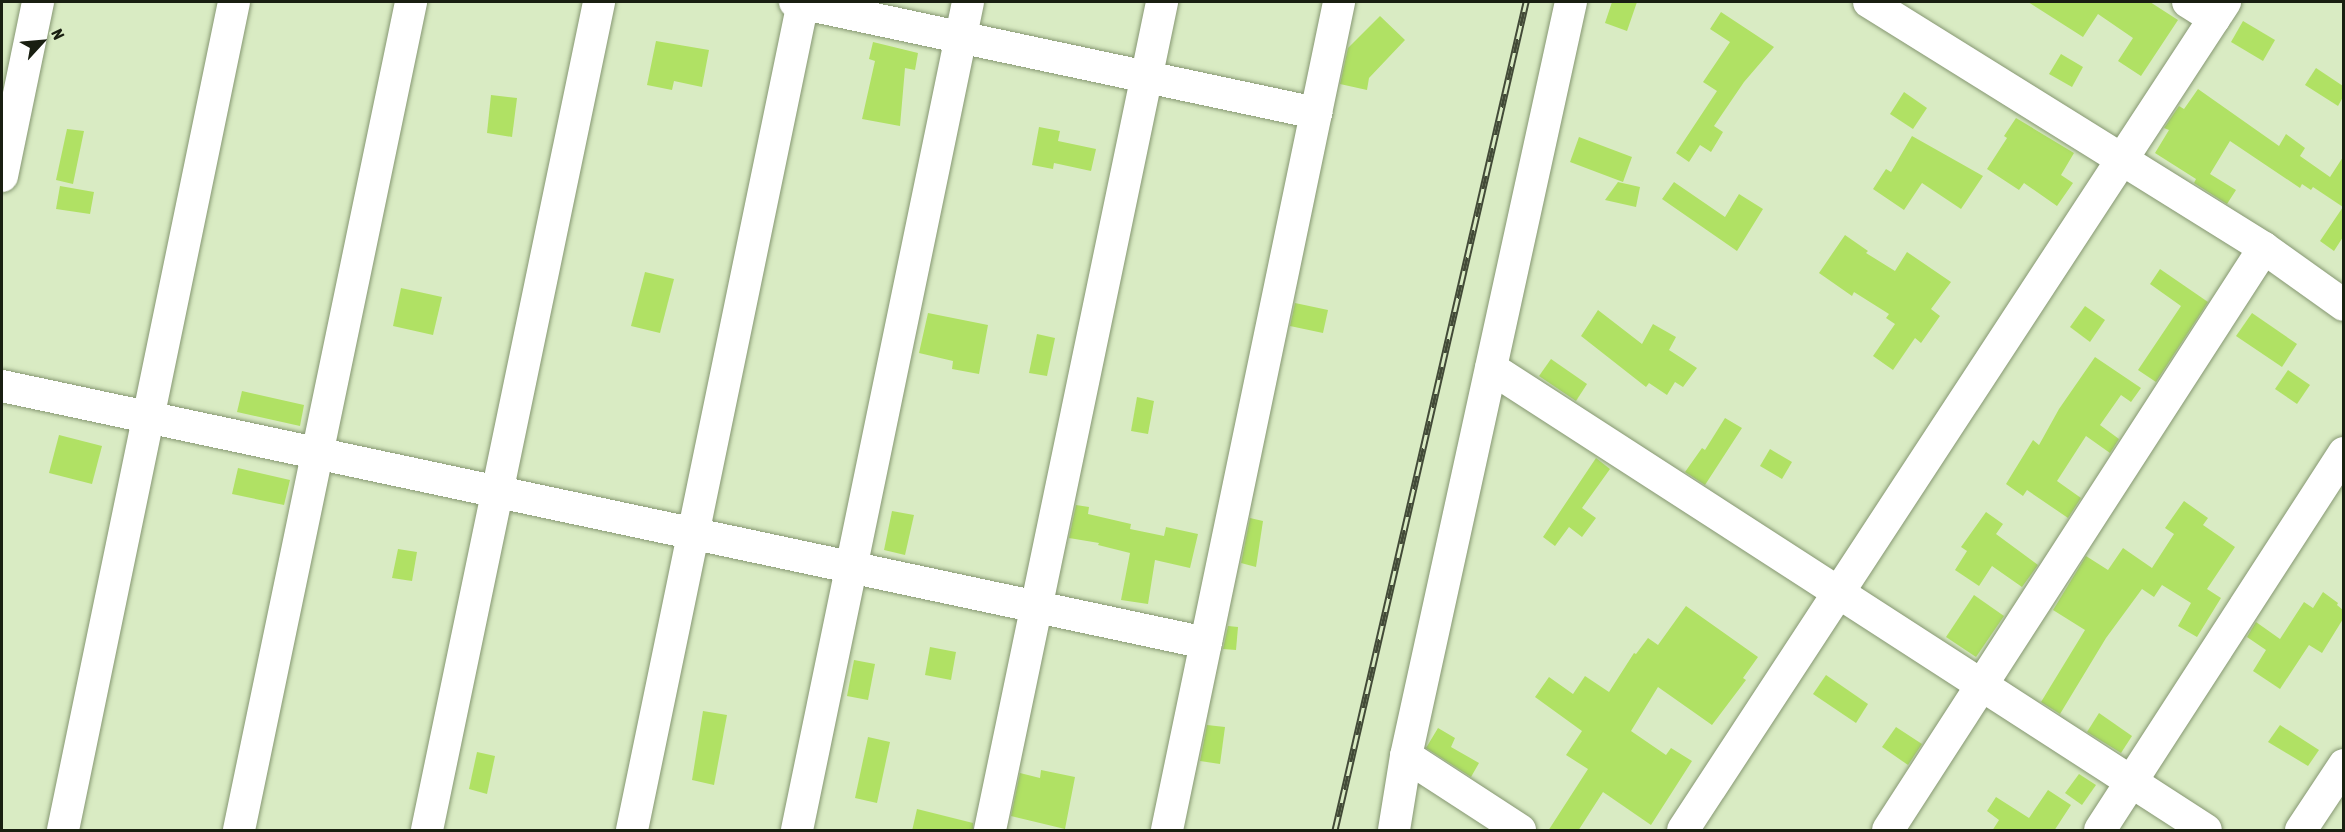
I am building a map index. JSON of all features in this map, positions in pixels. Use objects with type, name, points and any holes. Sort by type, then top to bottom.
[{"type":"street","points":[[2,176],[38,2]]},
{"type":"street","points":[[63,831],[234,2]]},
{"type":"street","points":[[239,831],[411,2]]},
{"type":"street","points":[[427,831],[599,2]]},
{"type":"street","points":[[632,831],[800,2],[1316,113]]},
{"type":"street","points":[[797,831],[968,2]]},
{"type":"street","points":[[990,831],[1162,2]]},
{"type":"street","points":[[1167,831],[1339,2]]},
{"type":"street","points":[[1394,831],[1406,756],[1571,2]]},
{"type":"street","points":[[1876,3],[2264,248],[2343,305]]},
{"type":"street","points":[[1683,831],[2121,159],[2209,7]]},
{"type":"street","points":[[1888,831],[2264,248]]},
{"type":"street","points":[[1491,368],[1839,591],[2206,831]]},
{"type":"street","points":[[2,386],[1206,643]]},
{"type":"street","points":[[2100,831],[2343,453]]},
{"type":"street","points":[[1406,756],[1520,831]]},
{"type":"street","points":[[2301,831],[2343,765]]},
{"type":"building","points":[[1612,2],[1637,2],[1627,31],[1605,23]]},
{"type":"building","points":[[2028,2],[2150,2],[2178,20],[2141,76],[2118,61],[2133,38],[2098,14],[2083,37]]},
{"type":"building","points":[[1721,12],[1774,47],[1744,82],[1714,126],[1723,132],[1711,152],[1700,145],[1689,162],[1676,153],[1717,91],[1703,82],[1730,42],[1710,29]]},
{"type":"building","points":[[1380,16],[1405,40],[1369,78],[1367,90],[1340,84],[1348,48]]},
{"type":"building","points":[[2243,21],[2275,40],[2263,61],[2231,42]]},
{"type":"building","points":[[656,41],[709,50],[702,87],[674,81],[672,90],[647,85]]},
{"type":"building","points":[[873,42],[918,53],[915,70],[905,68],[900,126],[862,119],[875,61],[869,59]]},
{"type":"building","points":[[2061,54],[2083,67],[2072,87],[2049,74]]},
{"type":"building","points":[[2316,68],[2343,86],[2343,97],[2338,106],[2305,85]]},
{"type":"building","points":[[2198,89],[2279,146],[2286,134],[2305,148],[2300,156],[2330,177],[2343,157],[2343,207],[2313,187],[2311,190],[2302,184],[2300,188],[2230,141],[2210,174],[2236,190],[2227,204],[2194,183],[2196,179],[2155,153],[2169,130],[2164,128],[2179,106],[2184,109]]},
{"type":"building","points":[[1904,92],[1927,108],[1913,129],[1890,114]]},
{"type":"building","points":[[491,95],[517,98],[512,137],[487,133]]},
{"type":"building","points":[[2016,118],[2074,153],[2061,175],[2073,183],[2057,206],[2024,183],[2019,190],[1987,169],[2007,138],[2004,136]]},
{"type":"building","points":[[1039,127],[1060,131],[1058,141],[1096,149],[1091,171],[1054,163],[1053,169],[1032,165]]},
{"type":"building","points":[[67,129],[84,131],[73,184],[56,180]]},
{"type":"building","points":[[1912,136],[1983,176],[1961,209],[1922,183],[1904,210],[1873,189],[1886,169],[1891,172]]},
{"type":"building","points":[[1579,137],[1632,157],[1623,182],[1570,162]]},
{"type":"building","points":[[1618,182],[1640,187],[1636,207],[1605,200]]},
{"type":"building","points":[[1674,182],[1725,217],[1739,194],[1763,209],[1737,251],[1662,199]]},
{"type":"building","points":[[60,186],[94,192],[90,214],[56,209]]},
{"type":"building","points":[[2343,207],[2343,237],[2334,251],[2320,241]]},
{"type":"building","points":[[1845,235],[1868,251],[1866,253],[1895,271],[1907,252],[1951,282],[1931,309],[1940,316],[1921,343],[1915,338],[1893,370],[1873,356],[1895,324],[1886,318],[1889,314],[1854,292],[1852,296],[1819,273]]},
{"type":"building","points":[[2160,269],[2208,302],[2156,382],[2138,370],[2181,306],[2150,284]]},
{"type":"building","points":[[645,272],[674,279],[660,333],[631,326]]},
{"type":"building","points":[[401,288],[442,297],[433,335],[393,326]]},
{"type":"building","points":[[1295,303],[1328,310],[1323,333],[1290,326]]},
{"type":"building","points":[[2085,306],[2105,320],[2090,342],[2070,327]]},
{"type":"building","points":[[1598,310],[1642,344],[1653,324],[1676,337],[1669,350],[1697,368],[1683,387],[1675,382],[1667,395],[1649,383],[1646,387],[1581,336]]},
{"type":"building","points":[[928,313],[988,325],[979,374],[952,369],[953,361],[919,353]]},
{"type":"building","points":[[2252,313],[2297,344],[2282,367],[2236,336]]},
{"type":"building","points":[[1037,334],[1055,338],[1047,376],[1029,373]]},
{"type":"building","points":[[2095,357],[2141,388],[2131,402],[2121,395],[2100,425],[2119,439],[2110,453],[2086,436],[2057,481],[2081,498],[2068,518],[2027,490],[2023,496],[2006,484],[2033,440],[2039,445],[2059,409]]},
{"type":"building","points":[[1551,359],[1587,384],[1576,401],[1539,376]]},
{"type":"building","points":[[2288,370],[2310,385],[2297,404],[2275,389]]},
{"type":"building","points":[[242,391],[304,405],[300,426],[237,412]]},
{"type":"building","points":[[1137,397],[1154,401],[1148,434],[1131,431]]},
{"type":"building","points":[[1725,418],[1742,428],[1705,485],[1685,472],[1702,448],[1705,450]]},
{"type":"building","points":[[59,435],[102,446],[92,484],[49,473]]},
{"type":"building","points":[[1770,449],[1792,462],[1782,479],[1760,466]]},
{"type":"building","points":[[1596,458],[1610,469],[1582,508],[1596,518],[1582,537],[1569,527],[1555,546],[1543,537]]},
{"type":"building","points":[[238,468],[290,480],[284,505],[232,494]]},
{"type":"building","points":[[2184,501],[2208,518],[2203,525],[2235,547],[2207,589],[2221,598],[2197,637],[2178,626],[2191,603],[2162,585],[2154,597],[2142,589],[2106,638],[2060,714],[2041,702],[2085,630],[2053,610],[2086,556],[2108,570],[2123,548],[2152,568],[2174,534],[2165,528]]},
{"type":"building","points":[[1076,505],[1089,507],[1088,514],[1131,524],[1130,529],[1164,536],[1166,527],[1198,534],[1190,568],[1155,560],[1148,604],[1121,600],[1130,553],[1098,545],[1099,543],[1069,538]]},
{"type":"building","points":[[892,511],[914,515],[905,555],[884,550]]},
{"type":"building","points":[[1986,512],[2003,524],[1996,534],[2038,565],[2022,587],[1992,566],[1979,586],[1955,570],[1967,551],[1961,547]]},
{"type":"building","points":[[1250,518],[1263,521],[1256,567],[1241,563]]},
{"type":"building","points":[[398,549],[417,552],[412,581],[392,578]]},
{"type":"building","points":[[2323,592],[2338,603],[2337,605],[2343,610],[2343,619],[2322,653],[2309,645],[2280,689],[2253,671],[2266,650],[2247,637],[2256,622],[2280,639],[2304,602],[2313,608]]},
{"type":"building","points":[[1974,595],[2004,616],[1976,657],[1946,637]]},
{"type":"building","points":[[1686,606],[1758,657],[1743,678],[1746,680],[1712,725],[1658,687],[1631,731],[1666,755],[1671,748],[1692,761],[1651,825],[1603,792],[1578,831],[1548,831],[1588,769],[1566,755],[1582,731],[1535,697],[1549,677],[1573,694],[1585,676],[1609,692],[1634,653],[1636,654],[1648,638],[1658,645]]},
{"type":"building","points":[[1228,626],[1238,627],[1236,650],[1223,649]]},
{"type":"building","points":[[930,647],[956,652],[951,680],[925,675]]},
{"type":"building","points":[[854,660],[875,664],[868,700],[847,696]]},
{"type":"building","points":[[1826,675],[1868,704],[1856,723],[1813,694]]},
{"type":"building","points":[[703,711],[727,715],[714,785],[692,780]]},
{"type":"building","points":[[2099,713],[2132,736],[2121,753],[2087,732]]},
{"type":"building","points":[[1207,725],[1225,727],[1220,764],[1200,761]]},
{"type":"building","points":[[2280,725],[2319,750],[2308,766],[2268,742]]},
{"type":"building","points":[[1896,727],[1922,744],[1908,765],[1882,747]]},
{"type":"building","points":[[1438,728],[1455,738],[1451,747],[1479,763],[1471,777],[1426,748]]},
{"type":"building","points":[[868,737],[890,742],[877,803],[855,798]]},
{"type":"building","points":[[477,752],[495,756],[487,794],[469,789]]},
{"type":"building","points":[[1041,770],[1075,777],[1065,829],[1011,816],[1020,773],[1040,778]]},
{"type":"building","points":[[2079,774],[2096,785],[2082,805],[2065,793]]},
{"type":"building","points":[[2048,790],[2071,805],[2054,831],[1992,831],[1999,820],[1987,811],[1996,797],[2029,818]]},
{"type":"building","points":[[917,809],[973,823],[973,831],[912,831]]},
{"type":"railway","points":[[1335,830],[1526,2]]}]
